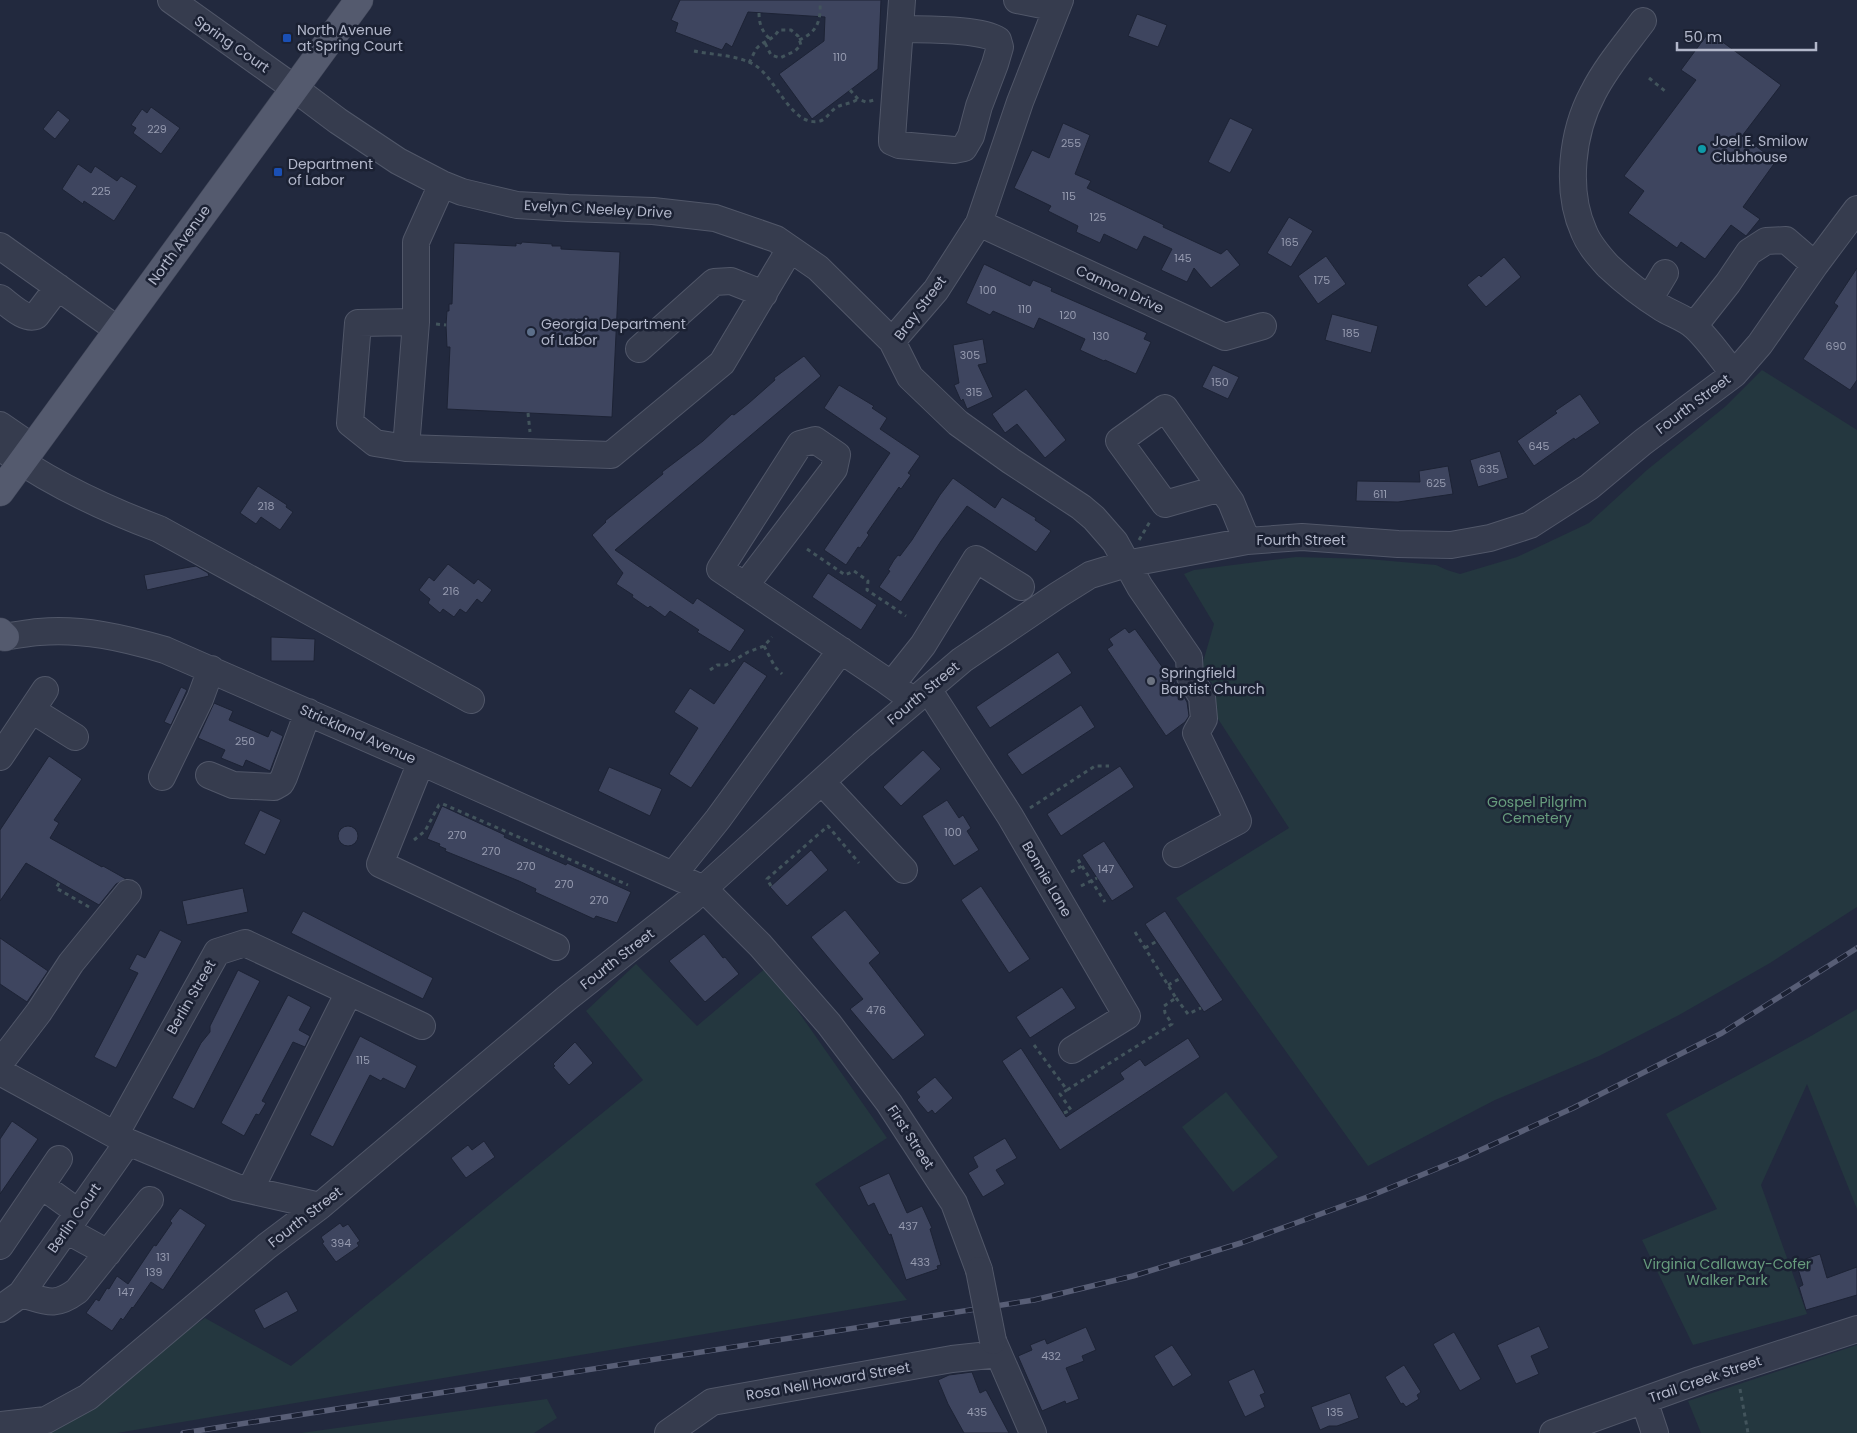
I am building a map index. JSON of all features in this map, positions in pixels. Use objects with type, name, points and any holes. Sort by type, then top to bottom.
[{"type":"main road","name":"North Avenue","points":[[0,492],[18,452],[118,330],[359,0]]},
{"type":"street","name":"Spring Court","points":[[171,0],[294,88]]},
{"type":"street","points":[[900,29],[973,33],[991,36],[998,40],[1000,47],[995,64],[979,106],[971,136],[964,148],[954,150],[908,146],[892,142],[902,0]]},
{"type":"street","points":[[1017,0],[1058,4]]},
{"type":"street","name":"Bray Street","points":[[1058,4],[1020,102],[979,223],[936,290],[892,341],[910,377],[958,423],[1081,507],[1116,542],[1132,553],[1188,658],[1190,677],[1202,697],[1204,719],[1196,733],[1238,821],[1176,854]]},
{"type":"street","points":[[1643,21],[1594,91],[1584,112],[1574,154],[1572,183],[1578,213],[1584,232],[1594,250],[1609,266],[1648,298],[1694,326],[1734,374]]},
{"type":"street","name":"Evelyn C Neeley Drive","points":[[294,88],[338,121],[398,161],[442,184],[462,192],[516,205],[653,211],[715,218],[776,239],[818,268],[892,341]]},
{"type":"street","points":[[406,448],[416,322],[416,242],[442,184]]},
{"type":"street","name":"Fourth Street","points":[[0,1425],[46,1420],[88,1397],[268,1246],[320,1206],[567,998],[704,890],[822,782],[962,660],[1058,595],[1090,575],[1132,553],[1247,541],[1310,538],[1398,544],[1451,545],[1490,538],[1530,525],[1589,486],[1643,442],[1734,374],[1760,344],[1815,264],[1857,209]]},
{"type":"street","name":"Cannon Drive","points":[[979,223],[1224,337],[1263,326]]},
{"type":"street","points":[[1694,326],[1728,283],[1749,252],[1766,241],[1786,240],[1815,264]]},
{"type":"street","points":[[0,246],[118,330]]},
{"type":"street","points":[[416,322],[358,323],[350,423],[375,443],[406,448],[611,455],[722,363],[790,249]]},
{"type":"street","points":[[1648,298],[1665,273]]},
{"type":"street","points":[[640,349],[714,282],[731,281],[764,294]]},
{"type":"street","points":[[0,298],[27,317],[33,317],[36,316],[58,287]]},
{"type":"street","points":[[0,425],[18,452],[80,496],[159,529],[471,700]]},
{"type":"street","points":[[745,586],[834,469],[837,455],[815,440],[800,444],[720,569],[745,586],[892,684],[921,695]]},
{"type":"street","points":[[1221,488],[1231,502],[1247,541]]},
{"type":"street","points":[[892,684],[923,645],[976,559],[1021,587]]},
{"type":"street","name":"Strickland Avenue","points":[[2,636],[73,631],[134,641],[165,650],[421,762],[704,890]]},
{"type":"street","points":[[673,875],[718,819],[841,650]]},
{"type":"street","points":[[162,777],[200,699],[211,669]]},
{"type":"street","name":"Bonnie Lane","points":[[921,695],[1010,816],[1127,1016],[1072,1050]]},
{"type":"street","points":[[0,757],[39,700],[75,737]]},
{"type":"street","points":[[209,774],[233,785],[274,787],[281,783],[308,712]]},
{"type":"street","points":[[421,762],[380,864],[556,947]]},
{"type":"street","points":[[822,782],[904,870]]},
{"type":"street","name":"First Street","points":[[704,890],[760,945],[828,1024],[889,1103],[954,1203],[979,1270],[995,1347],[1034,1433]]},
{"type":"street","points":[[0,1063],[39,1012],[71,963],[128,893]]},
{"type":"street","name":"Berlin Street","points":[[121,1138],[196,987],[217,952],[245,943],[422,1026]]},
{"type":"street","points":[[250,1190],[349,992]]},
{"type":"street","points":[[0,1072],[121,1138],[236,1187],[320,1206]]},
{"type":"street","name":"Berlin Court","points":[[0,1310],[21,1294],[72,1221],[121,1138]]},
{"type":"street","points":[[0,1246],[60,1159]]},
{"type":"street","points":[[42,1186],[72,1221],[108,1253]]},
{"type":"street","points":[[21,1294],[54,1303],[66,1300],[77,1291],[150,1200]]},
{"type":"street","name":"Trail Creek Street","points":[[1553,1433],[1746,1365],[1857,1329]]},
{"type":"street","name":"Rosa Nell Howard Street","points":[[668,1433],[712,1402],[952,1359],[995,1347]]},
{"type":"street","points":[[1644,1400],[1655,1433]]},
{"type":"path","points":[[799,40],[808,36],[819,23],[820,1]]},
{"type":"path","points":[[759,13],[762,29],[770,40]]},
{"type":"path","points":[[749,63],[758,47],[770,40],[780,30],[791,30],[801,45],[795,51],[780,58],[771,55],[765,43]]},
{"type":"path","points":[[694,51],[735,58],[754,64],[766,75],[796,114],[806,120],[819,121],[826,119],[837,108],[852,104],[858,99]]},
{"type":"path","points":[[1649,78],[1665,91]]},
{"type":"path","points":[[850,90],[858,99],[866,102],[879,99]]},
{"type":"path","points":[[528,413],[530,426]]},
{"type":"path","points":[[1132,553],[1142,532],[1152,519]]},
{"type":"path","points":[[807,548],[845,575],[854,572],[868,581],[867,590],[906,616]]},
{"type":"path","points":[[710,670],[717,665],[726,665],[748,652],[764,646],[772,637]]},
{"type":"path","points":[[764,646],[775,666],[782,674]]},
{"type":"path","points":[[1030,808],[1095,766],[1109,766]]},
{"type":"path","points":[[408,845],[425,831],[439,804],[444,804],[628,885]]},
{"type":"path","points":[[771,886],[767,879],[828,826],[859,863]]},
{"type":"path","points":[[1077,858],[1105,902]]},
{"type":"path","points":[[1072,872],[1082,866]]},
{"type":"path","points":[[1081,886],[1097,878]]},
{"type":"path","points":[[59,883],[56,888],[94,910]]},
{"type":"path","points":[[1145,948],[1157,941]]},
{"type":"path","points":[[1168,985],[1181,978]]},
{"type":"path","points":[[1176,998],[1188,1014],[1201,1008]]},
{"type":"path","points":[[1064,1113],[1071,1110],[1060,1094],[1067,1090]]},
{"type":"path","points":[[1746,1365],[1747,1378],[1740,1389],[1748,1433]]},
{"type":"green space","name":"Gospel Pilgrim Cemetery","points":[[1762,370],[1857,430],[1857,907],[1770,963],[1679,1015],[1599,1056],[1495,1100],[1368,1166],[1176,898],[1289,828],[1209,705],[1217,690],[1201,669],[1214,624],[1184,574],[1194,570],[1296,557],[1368,559],[1436,565],[1460,574],[1517,557],[1589,523],[1647,470],[1726,406]]},
{"type":"green space","points":[[636,964],[697,1026],[767,967],[887,1138],[815,1184],[907,1300],[117,1433],[41,1433],[205,1318],[291,1366],[643,1080],[586,1011]]},
{"type":"green space","name":"Virginia Callaway-Cofer Walker Park","points":[[1857,1009],[1857,1209],[1807,1084],[1761,1185],[1807,1314],[1693,1345],[1642,1240],[1717,1209],[1666,1114],[1811,1036]]},
{"type":"green space","points":[[1226,1092],[1278,1157],[1233,1192],[1182,1127]]},
{"type":"green space","points":[[1857,1345],[1857,1433],[1701,1433],[1688,1401]]},
{"type":"green space","points":[[547,1399],[557,1418],[534,1433],[301,1433]]},
{"type":"building","points":[[680,0],[881,0],[878,69],[812,119],[779,74],[824,41],[825,17],[748,12],[732,47],[726,43],[722,50],[675,32],[678,23],[671,20]]},
{"type":"building","points":[[1137,14],[1167,25],[1158,47],[1128,36]]},
{"type":"building","name":"Joel E. Smilow Clubhouse","points":[[1709,32],[1781,85],[1742,136],[1776,161],[1743,207],[1760,219],[1746,236],[1731,225],[1705,259],[1681,242],[1677,248],[1628,213],[1644,191],[1624,176],[1696,80],[1681,70]]},
{"type":"building","points":[[151,107],[180,128],[161,154],[133,133],[136,128],[131,125],[142,109],[147,113]]},
{"type":"building","points":[[58,110],[70,120],[55,139],[43,129]]},
{"type":"building","points":[[1230,118],[1253,129],[1230,173],[1208,162]]},
{"type":"building","points":[[1063,123],[1090,135],[1075,174],[1091,181],[1087,188],[1221,254],[1227,249],[1240,265],[1211,288],[1194,268],[1187,282],[1161,270],[1172,249],[1144,236],[1137,250],[1104,234],[1100,243],[1076,232],[1078,226],[1048,211],[1051,206],[1014,188],[1032,150],[1049,158]]},
{"type":"building","points":[[78,164],[91,173],[95,166],[117,181],[121,176],[137,186],[114,221],[84,201],[83,204],[62,189]]},
{"type":"building","points":[[1289,217],[1313,231],[1291,267],[1267,253]]},
{"type":"building","name":"Georgia Department of Labor","points":[[522,242],[552,244],[552,246],[561,246],[561,249],[620,252],[612,417],[447,409],[450,347],[447,347],[446,325],[449,304],[452,304],[454,243],[516,246],[516,243],[521,244]]},
{"type":"building","points":[[1326,256],[1346,284],[1318,304],[1298,276]]},
{"type":"building","points":[[1504,257],[1521,277],[1486,307],[1467,285],[1479,275],[1481,277]]},
{"type":"building","points":[[984,264],[1030,286],[1033,280],[1052,288],[1051,291],[1147,333],[1144,339],[1151,342],[1136,374],[1080,350],[1085,339],[1039,318],[1034,329],[993,311],[990,315],[966,303]]},
{"type":"building","points":[[1857,268],[1857,380],[1850,390],[1803,359],[1838,306],[1834,303]]},
{"type":"building","points":[[1332,314],[1378,326],[1371,353],[1325,340]]},
{"type":"building","points":[[983,339],[987,363],[978,365],[993,397],[967,409],[954,385],[959,383],[953,345]]},
{"type":"building","points":[[804,356],[821,376],[615,550],[693,604],[697,598],[745,630],[730,652],[697,632],[699,630],[670,611],[665,617],[650,606],[648,608],[616,584],[623,573],[592,535],[605,521],[663,474],[662,472],[703,441],[732,414],[734,415],[749,403],[775,380],[774,378]]},
{"type":"building","points":[[1213,365],[1239,377],[1228,399],[1202,387]]},
{"type":"building","points":[[839,385],[874,406],[872,408],[887,418],[880,429],[920,456],[908,473],[911,475],[901,489],[899,487],[867,533],[869,535],[846,565],[824,550],[890,453],[824,408]]},
{"type":"building","points":[[1026,389],[1066,440],[1045,458],[1017,424],[1005,433],[992,414]]},
{"type":"building","points":[[1580,394],[1600,423],[1575,440],[1574,438],[1534,466],[1517,441]]},
{"type":"building","points":[[1500,451],[1508,478],[1478,487],[1470,460]]},
{"type":"building","points":[[1448,466],[1453,494],[1398,502],[1356,501],[1357,481],[1420,482],[1419,471]]},
{"type":"building","points":[[953,478],[995,508],[1002,497],[1036,518],[1035,520],[1051,531],[1036,552],[967,506],[941,541],[901,602],[879,587],[890,571],[888,570],[894,560],[898,555],[900,556],[912,540]]},
{"type":"building","points":[[258,486],[287,505],[286,507],[293,512],[280,530],[261,517],[256,524],[240,513]]},
{"type":"building","points":[[448,564],[474,584],[478,579],[492,590],[482,603],[477,599],[466,613],[460,609],[454,617],[443,609],[440,613],[428,603],[430,599],[419,590],[429,577],[434,581]]},
{"type":"building","points":[[196,566],[208,573],[209,576],[147,590],[144,575]]},
{"type":"building","points":[[828,573],[877,605],[861,630],[812,597]]},
{"type":"building","name":"Springfield Baptist Church","points":[[1125,628],[1129,633],[1135,629],[1174,681],[1187,702],[1189,716],[1185,722],[1166,736],[1107,649],[1113,645],[1109,639]]},
{"type":"building","points":[[271,637],[315,639],[314,661],[271,661]]},
{"type":"building","points":[[1058,652],[1072,673],[990,728],[976,707]]},
{"type":"building","points":[[744,661],[767,676],[691,788],[669,774],[698,728],[674,712],[690,688],[714,704]]},
{"type":"building","points":[[181,687],[187,690],[171,725],[164,722]]},
{"type":"building","points":[[214,703],[233,711],[229,720],[268,737],[271,730],[283,736],[270,771],[246,760],[243,767],[221,758],[225,750],[198,738]]},
{"type":"building","points":[[1081,705],[1095,727],[1022,775],[1007,754]]},
{"type":"building","points":[[923,750],[941,769],[901,806],[883,787]]},
{"type":"building","points":[[49,756],[82,779],[54,820],[59,823],[50,838],[126,879],[116,884],[99,905],[26,863],[0,901],[0,830]]},
{"type":"building","points":[[1120,766],[1134,787],[1061,836],[1047,814]]},
{"type":"building","points":[[609,767],[662,789],[650,816],[598,791]]},
{"type":"building","points":[[947,800],[959,818],[963,815],[971,828],[967,831],[979,850],[954,866],[922,816]]},
{"type":"building","points":[[442,806],[505,835],[504,837],[530,849],[566,865],[567,863],[631,892],[617,923],[596,916],[594,919],[535,892],[536,889],[519,881],[445,851],[446,849],[439,846],[440,844],[427,839]]},
{"type":"building","points":[[260,810],[281,820],[265,855],[244,844]]},
{"type":"building","points":[[348,826],[355,829],[358,836],[355,843],[348,846],[341,843],[338,836],[341,829]]},
{"type":"building","points":[[1104,841],[1134,887],[1112,901],[1082,855]]},
{"type":"building","points":[[811,850],[828,870],[787,906],[770,887]]},
{"type":"building","points":[[981,886],[1030,959],[1009,973],[961,900]]},
{"type":"building","points":[[243,888],[248,912],[187,925],[182,901]]},
{"type":"building","points":[[845,910],[880,953],[869,963],[925,1035],[893,1060],[850,1009],[863,999],[811,937]]},
{"type":"building","points":[[303,911],[433,978],[423,999],[291,933]]},
{"type":"building","points":[[1165,911],[1223,1000],[1204,1012],[1145,924]]},
{"type":"building","points":[[160,930],[182,941],[116,1068],[94,1057],[138,973],[129,969],[137,954],[145,958]]},
{"type":"building","points":[[704,934],[723,958],[725,957],[739,974],[705,1002],[669,961]]},
{"type":"building","points":[[0,938],[48,971],[27,1002],[0,984]]},
{"type":"building","points":[[238,970],[260,981],[194,1109],[172,1098],[201,1043],[210,1032],[210,1026]]},
{"type":"building","points":[[1062,987],[1076,1008],[1030,1038],[1016,1017]]},
{"type":"building","points":[[288,995],[311,1007],[299,1030],[310,1036],[305,1047],[293,1042],[262,1101],[266,1103],[259,1115],[256,1114],[244,1136],[221,1123]]},
{"type":"building","points":[[360,1036],[417,1066],[405,1089],[383,1078],[381,1081],[370,1075],[333,1147],[310,1135]]},
{"type":"building","points":[[1188,1038],[1200,1057],[1060,1150],[1002,1061],[1021,1048],[1066,1117],[1124,1079],[1120,1073],[1140,1059],[1145,1066]]},
{"type":"building","points":[[575,1042],[593,1063],[569,1085],[553,1067],[555,1066],[553,1064]]},
{"type":"building","points":[[935,1077],[953,1098],[935,1114],[932,1110],[928,1113],[917,1100],[920,1097],[916,1092]]},
{"type":"building","points":[[12,1121],[38,1139],[0,1194],[0,1139]]},
{"type":"building","points":[[1005,1138],[1017,1158],[996,1170],[1005,1184],[983,1197],[968,1173],[978,1167],[973,1157]]},
{"type":"building","points":[[484,1141],[495,1157],[466,1178],[451,1158],[468,1145],[472,1150]]},
{"type":"building","points":[[889,1173],[907,1213],[922,1206],[932,1228],[930,1229],[941,1265],[937,1266],[938,1269],[906,1280],[891,1234],[889,1235],[874,1203],[868,1206],[859,1187]]},
{"type":"building","points":[[180,1208],[206,1225],[163,1290],[151,1282],[133,1308],[123,1320],[121,1318],[112,1331],[86,1313],[96,1299],[99,1301],[117,1276],[128,1284],[154,1245],[156,1246],[172,1223],[170,1221]]},
{"type":"building","points":[[340,1223],[343,1227],[348,1224],[360,1241],[357,1243],[359,1246],[336,1262],[322,1243],[324,1242],[321,1237]]},
{"type":"building","points":[[1820,1254],[1827,1278],[1857,1267],[1857,1295],[1806,1310],[1799,1287],[1803,1285],[1796,1262]]},
{"type":"building","points":[[287,1291],[298,1311],[264,1329],[254,1310]]},
{"type":"building","points":[[1539,1326],[1549,1348],[1531,1356],[1539,1374],[1516,1384],[1497,1345]]},
{"type":"building","points":[[1086,1327],[1096,1350],[1082,1356],[1084,1361],[1066,1368],[1079,1399],[1066,1404],[1065,1401],[1042,1411],[1018,1356],[1032,1350],[1030,1345],[1045,1339],[1047,1344]]},
{"type":"building","points":[[1454,1332],[1481,1379],[1460,1391],[1433,1344]]},
{"type":"building","points":[[1172,1345],[1192,1375],[1173,1387],[1154,1356]]},
{"type":"building","points":[[1404,1365],[1421,1392],[1417,1395],[1419,1399],[1406,1407],[1403,1403],[1401,1404],[1385,1377]]},
{"type":"building","points":[[1254,1369],[1265,1393],[1260,1395],[1265,1407],[1245,1417],[1228,1381]]},
{"type":"building","points":[[972,1372],[980,1393],[986,1390],[1009,1433],[964,1433],[948,1404],[938,1380],[949,1375]]},
{"type":"building","points":[[1350,1393],[1359,1418],[1320,1430],[1311,1407]]},
{"type":"railway","points":[[183,1433],[1034,1300],[1133,1276],[1241,1243],[1370,1196],[1463,1158],[1573,1108],[1722,1033],[1857,948]]},
{"type":"place","name":"North Avenue at Spring Court","points":[[287,38]]},
{"type":"place","name":"Joel E. Smilow Clubhouse","points":[[1702,149]]},
{"type":"place","name":"Department of Labor","points":[[278,172]]},
{"type":"place","name":"Georgia Department of Labor","points":[[531,332]]},
{"type":"place","name":"Springfield Baptist Church","points":[[1151,681]]}]
